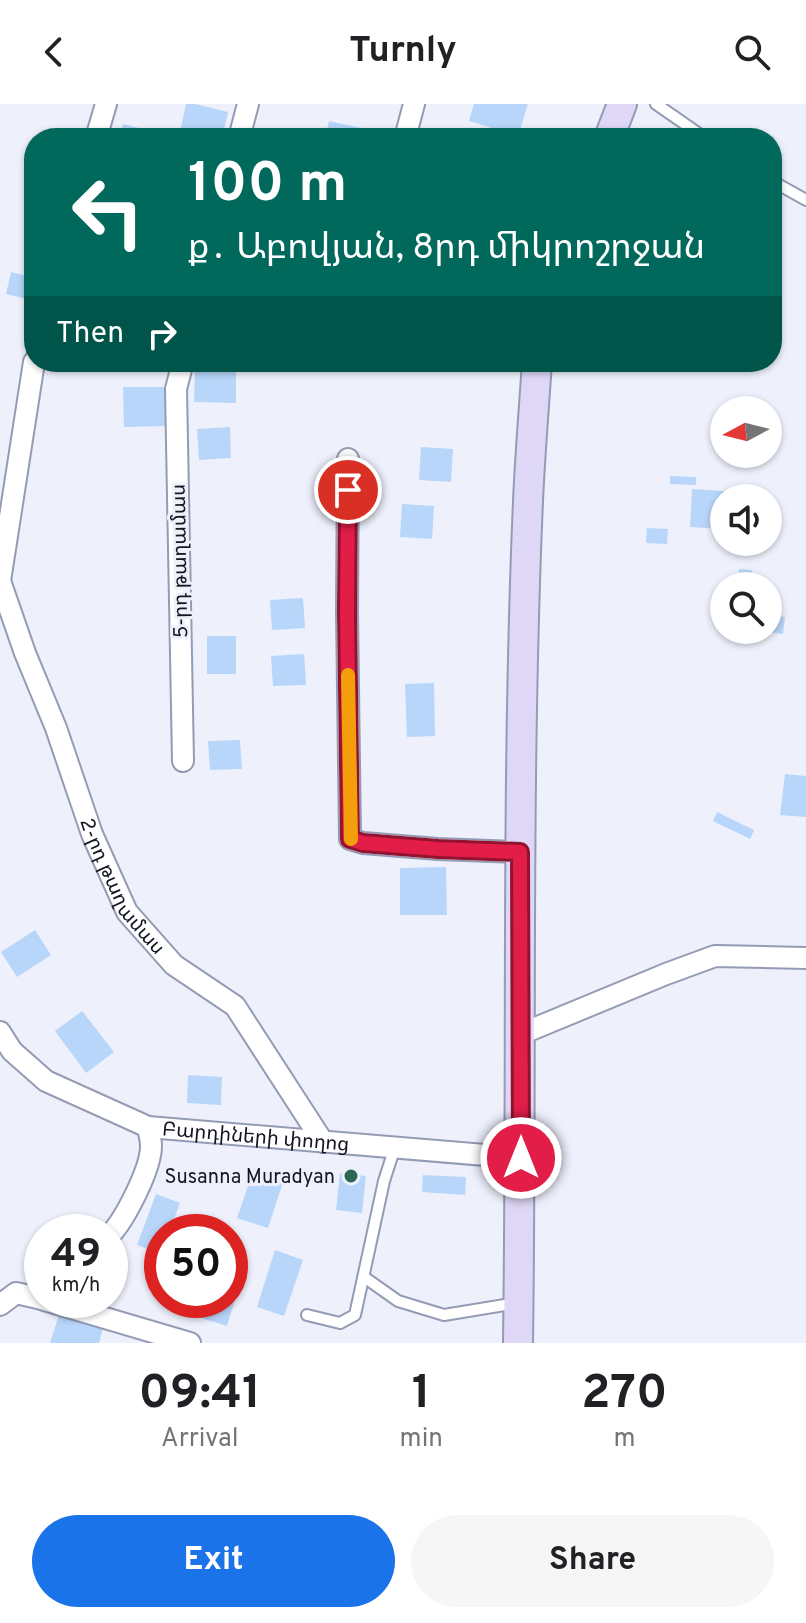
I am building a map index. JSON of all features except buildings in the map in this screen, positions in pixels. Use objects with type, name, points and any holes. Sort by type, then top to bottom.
[{"type":"main road","points":[[613,128],[622,104]]},
{"type":"main road","points":[[518,1343],[520,852],[528,500],[536,372]]},
{"type":"street","points":[[99,128],[106,104]]},
{"type":"street","points":[[242,128],[248,104]]},
{"type":"street","points":[[408,128],[414,104]]},
{"type":"street","points":[[0,581],[32,372]]},
{"type":"street","name":"5-րդ թաղամաս","points":[[180,372],[176,389],[183,761]]},
{"type":"street","points":[[348,459],[350,839],[363,843],[438,849],[520,852]]},
{"type":"street","name":"2-րդ թաղամաս","points":[[0,581],[92,834],[127,912],[174,965],[235,1006],[323,1142]]},
{"type":"street","points":[[521,1034],[715,956],[806,958]]},
{"type":"street","name":"Բարդիների փողոց","points":[[0,1032],[6,1053],[46,1081],[148,1127],[521,1158]]},
{"type":"street","points":[[124,1214],[145,1173],[151,1148],[148,1127]]},
{"type":"street","points":[[0,1305],[16,1293],[24,1295]]},
{"type":"street","points":[[105,1318],[190,1343]]},
{"type":"lane","points":[[656,104],[691,128]]},
{"type":"lane","points":[[782,187],[806,200]]},
{"type":"lane","points":[[307,1315],[340,1323],[355,1315],[384,1181],[395,1147]]},
{"type":"lane","points":[[364,1277],[398,1301],[444,1315],[519,1303]]},
{"type":"slow traffic","points":[[348,675],[351,839]]},
{"type":"place","name":"Susanna Muradyan","points":[[351,1176]]},
{"type":"route","points":[[348,490],[350,839],[363,843],[438,849],[520,852],[521,1158]]}]
